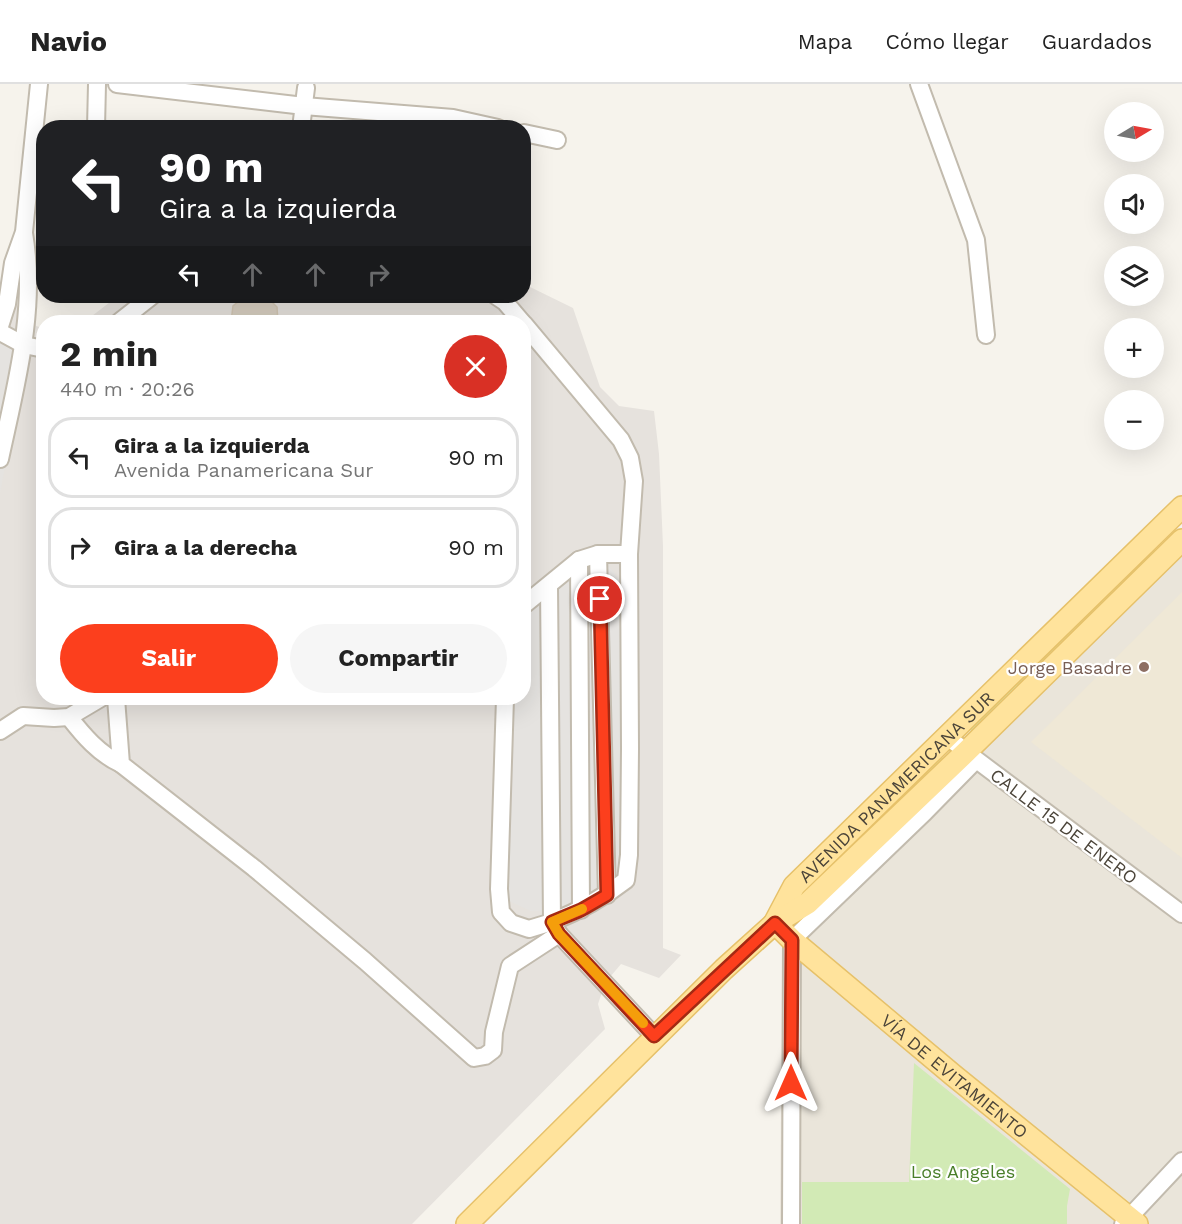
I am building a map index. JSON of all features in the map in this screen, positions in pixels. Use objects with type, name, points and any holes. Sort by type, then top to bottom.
[{"type":"main road","name":"AVENIDA PANAMERICANA SUR","points":[[775,923],[794,886],[1182,507]]},
{"type":"main road","name":"AVENIDA PANAMERICANA SUR","points":[[466,1224],[654,1036],[775,923],[808,903],[971,756],[1182,540]]},
{"type":"main road","name":"VÍA DE EVITAMIENTO","points":[[775,923],[792,940],[1130,1222]]},
{"type":"street","points":[[0,326],[8,304],[13,263],[24,232],[39,84]]},
{"type":"street","points":[[96,120],[97,84]]},
{"type":"street","points":[[117,84],[304,106],[379,120],[453,118],[462,120]]},
{"type":"street","points":[[919,84],[976,240],[986,335]]},
{"type":"street","points":[[302,120],[306,88]]},
{"type":"street","points":[[531,134],[557,140]]},
{"type":"street","points":[[0,459],[27,327],[29,262],[24,232]]},
{"type":"street","points":[[128,315],[143,303]]},
{"type":"street","points":[[506,303],[516,315]]},
{"type":"street","points":[[0,332],[24,345],[36,347]]},
{"type":"street","points":[[69,717],[87,740],[254,868],[331,932],[474,1058],[485,1056],[493,1050],[494,1032],[510,966],[556,928],[626,880],[629,855],[628,554],[634,481],[630,458],[621,440],[531,333]]},
{"type":"street","points":[[531,600],[579,560],[598,554],[628,554]]},
{"type":"street","points":[[598,554],[607,895]]},
{"type":"street","points":[[579,560],[581,910]]},
{"type":"street","points":[[549,586],[556,928],[654,1036]]},
{"type":"street","points":[[0,731],[23,716],[69,717],[89,705]]},
{"type":"street","points":[[117,705],[121,764]]},
{"type":"street","points":[[505,705],[499,889],[501,912],[511,923],[529,929],[556,928]]},
{"type":"street","name":"CALLE 15 DE ENERO","points":[[947,736],[1182,914]]},
{"type":"street","name":"AVENIDA PANAMERICANA SUR","points":[[792,940],[925,812],[971,756]]},
{"type":"street","points":[[790,1224],[792,940]]},
{"type":"street","points":[[1130,1222],[1182,1161]]},
{"type":"shaded area","points":[[531,287],[573,308],[600,387],[619,406],[654,411],[659,454],[663,546],[663,948],[681,955],[659,978],[621,964],[605,983],[598,1004],[605,1029],[412,1224],[0,1224],[0,303],[36,310],[36,705],[531,705],[531,315],[93,315],[109,303],[531,303]]},
{"type":"shaded area","points":[[0,321],[17,329],[24,361],[0,494]]},
{"type":"shaded area","points":[[1182,548],[1182,1224],[780,1224],[782,982],[798,930]]},
{"type":"shaded area","points":[[605,563],[620,583],[623,858],[618,874],[584,900],[560,910],[531,911],[509,901],[513,705],[531,705],[531,604],[579,567]]},
{"type":"shaded area","name":"Jorge Basadre","points":[[1182,592],[1182,858],[1031,742]]},
{"type":"green space","points":[[1153,547],[1158,554],[977,735],[969,729]]},
{"type":"green space","points":[[939,755],[946,761],[809,892],[804,887]]},
{"type":"green space","name":"Los Angeles","points":[[914,1063],[1070,1189],[1067,1224],[802,1224],[802,1182],[909,1182]]},
{"type":"building","points":[[237,303],[273,303],[277,307],[278,315],[232,315],[233,306]]},
{"type":"slow traffic","points":[[582,909],[552,922],[559,934],[643,1023]]},
{"type":"place","name":"Jorge Basadre","points":[[1144,667]]},
{"type":"route","points":[[600,599],[607,895],[581,910],[552,922],[559,934],[654,1036],[775,923],[792,940],[791,1083]]}]
